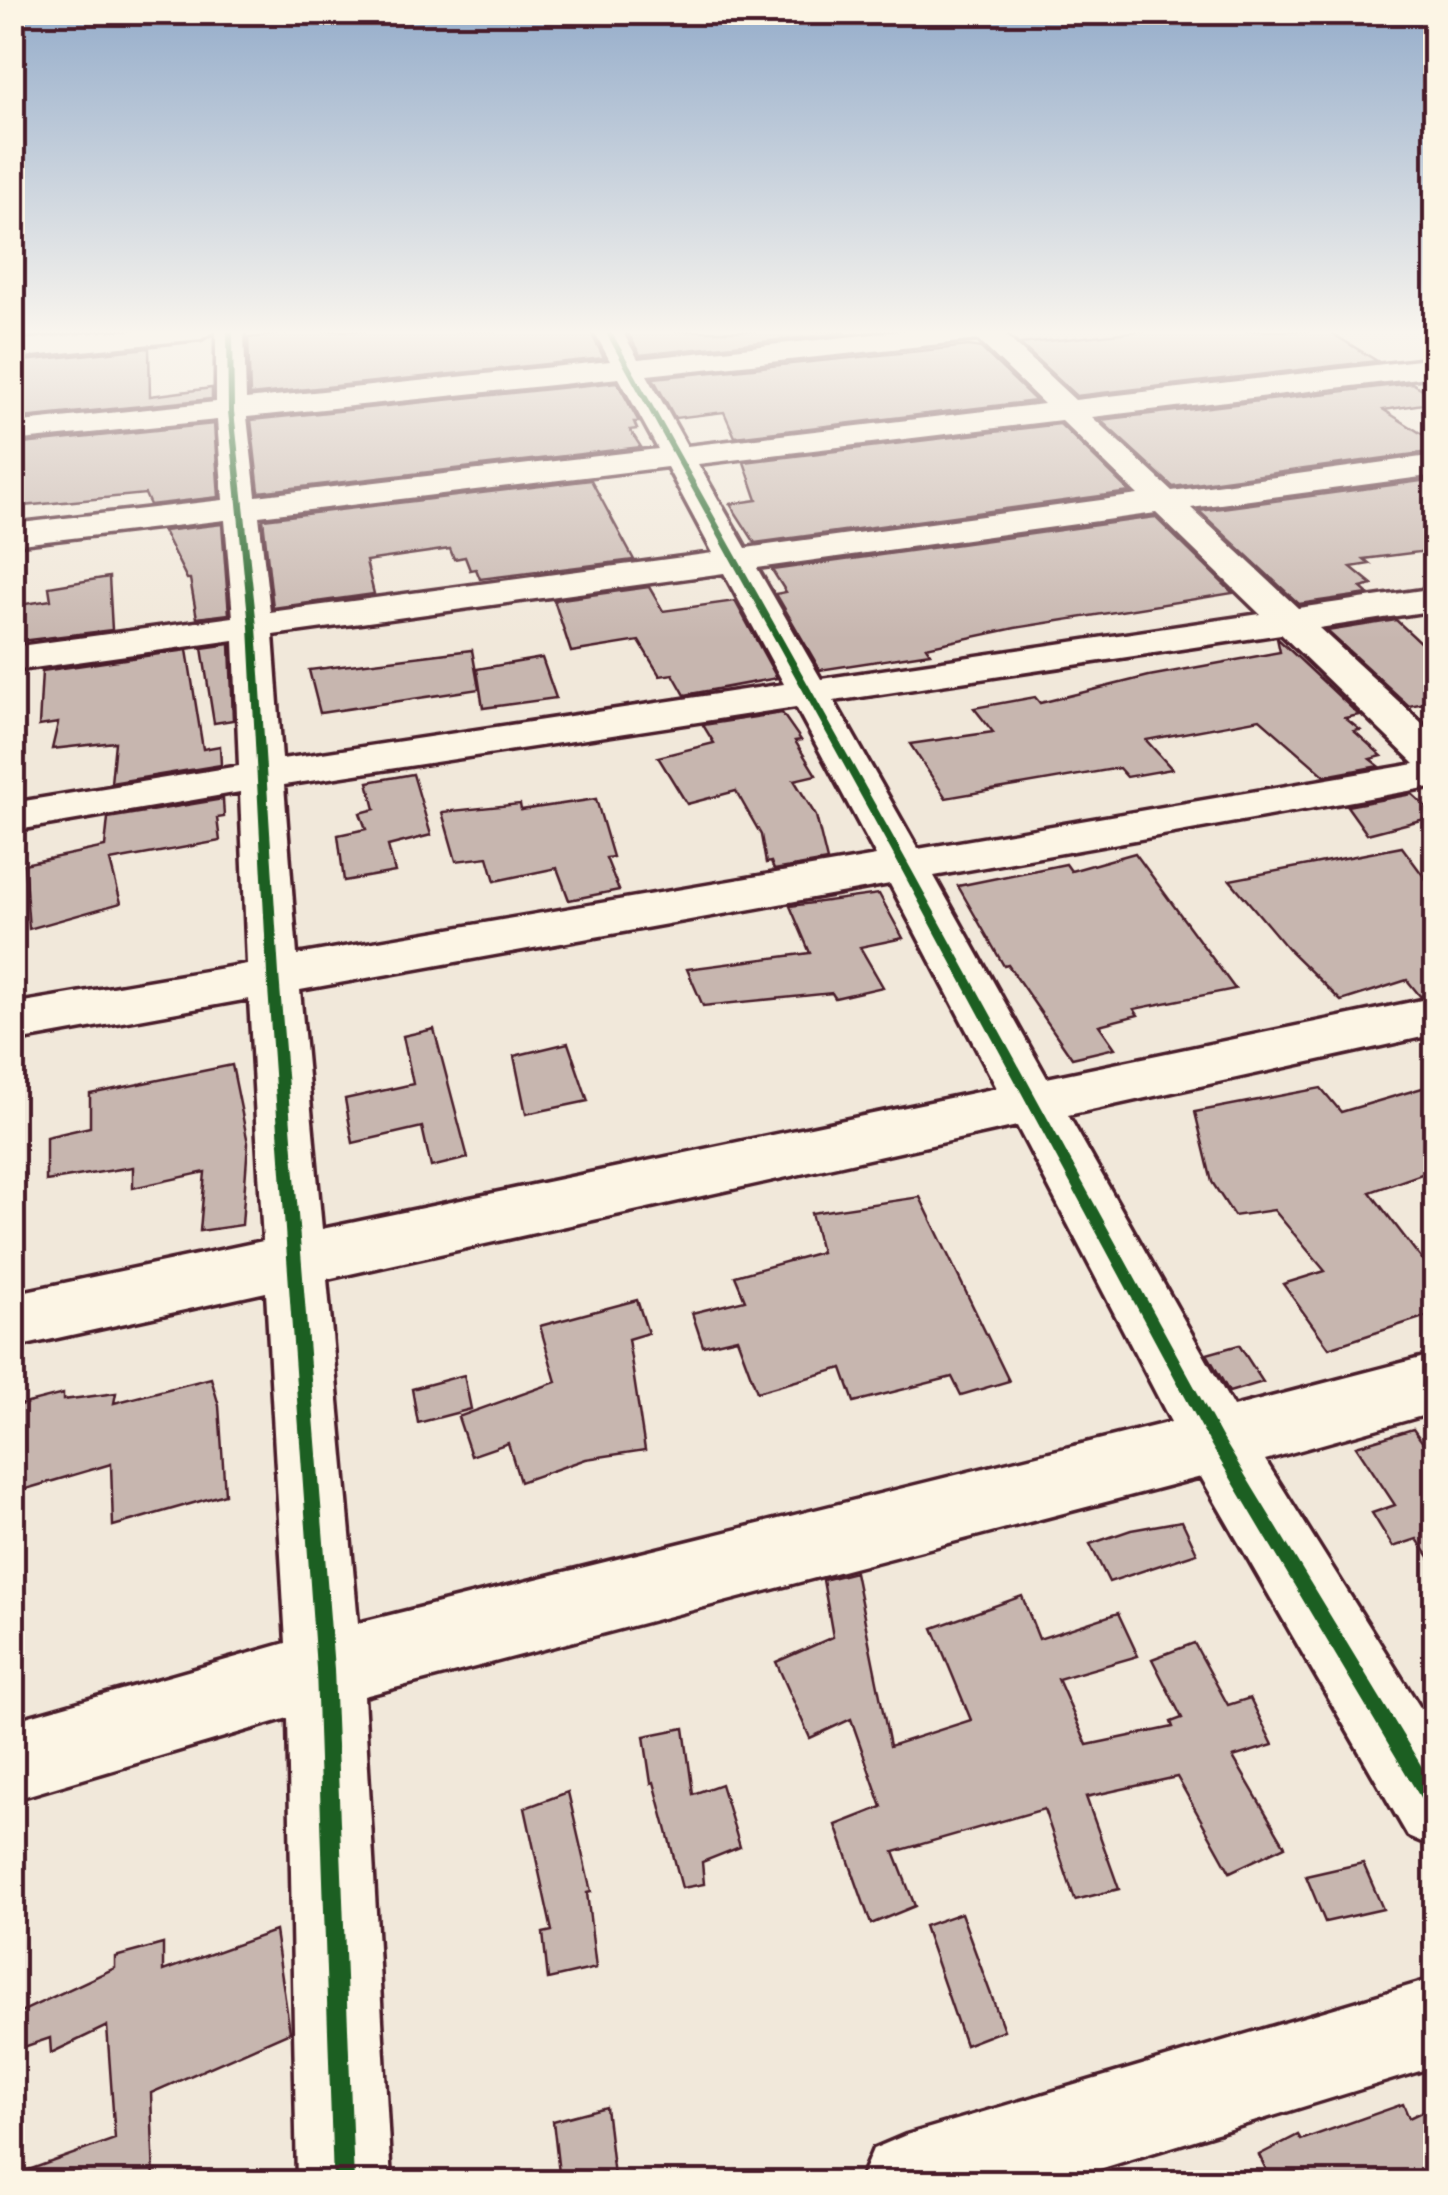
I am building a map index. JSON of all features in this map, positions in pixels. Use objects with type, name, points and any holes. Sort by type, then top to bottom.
[{"type":"street","points":[[233,433],[253,627],[273,974],[325,1669],[344,2182]]},
{"type":"street","points":[[664,433],[906,867],[1218,1442],[1436,1808]]},
{"type":"street","points":[[12,535],[871,433]]},
{"type":"street","points":[[1089,433],[1294,622],[1436,760]]},
{"type":"street","points":[[12,659],[1436,465]]},
{"type":"street","points":[[12,817],[261,775],[1436,599]]},
{"type":"street","points":[[12,1023],[273,974],[1436,773]]},
{"type":"street","points":[[12,1321],[1032,1105],[1436,1015]]},
{"type":"street","points":[[12,1761],[325,1669],[1436,1383]]},
{"type":"street","points":[[906,2182],[1436,2022]]},
{"type":"building","points":[[123,433],[215,433],[219,497],[150,505],[145,494],[12,507],[12,445]]},
{"type":"building","points":[[252,433],[632,433],[641,447],[259,492]]},
{"type":"building","points":[[982,433],[1070,433],[1130,492],[755,543],[730,504],[757,500],[744,462]]},
{"type":"building","points":[[1115,433],[1421,433],[1436,443],[1436,451],[1173,487]]},
{"type":"building","points":[[1436,479],[1436,550],[1364,559],[1370,564],[1351,567],[1373,585],[1361,588],[1368,594],[1299,604],[1199,511]]},
{"type":"building","points":[[591,480],[634,560],[480,579],[476,569],[470,570],[465,557],[454,559],[450,549],[366,561],[374,594],[273,608],[263,519]]},
{"type":"building","points":[[1155,517],[1233,593],[1015,628],[926,647],[930,653],[820,670],[776,594],[786,592],[772,570]]},
{"type":"building","points":[[222,524],[229,614],[197,618],[190,579],[163,531]]},
{"type":"building","points":[[109,577],[112,630],[12,642],[12,606],[51,600],[49,587]]},
{"type":"building","points":[[649,587],[663,611],[735,601],[777,678],[685,695],[673,674],[660,676],[639,641],[571,652],[554,600]]},
{"type":"building","points":[[1396,620],[1436,657],[1436,701],[1409,706],[1327,631]]},
{"type":"building","points":[[1277,638],[1359,715],[1345,718],[1382,756],[1370,759],[1379,766],[1325,776],[1260,719],[1146,740],[1172,769],[1127,777],[1119,768],[946,798],[910,744],[993,732],[974,708],[1035,697],[1040,703],[1149,676],[1280,652]]},
{"type":"building","points":[[230,644],[233,720],[214,723],[202,648]]},
{"type":"building","points":[[187,650],[203,749],[220,746],[221,765],[111,783],[115,742],[52,749],[58,723],[39,726],[42,671]]},
{"type":"building","points":[[472,650],[479,689],[320,713],[309,670]]},
{"type":"building","points":[[542,658],[556,698],[483,708],[477,669]]},
{"type":"building","points":[[782,713],[801,740],[795,741],[816,775],[794,780],[816,816],[827,861],[774,870],[771,862],[766,863],[761,835],[736,791],[687,804],[658,757],[714,743],[703,725]]},
{"type":"building","points":[[413,774],[431,835],[388,846],[395,872],[344,881],[338,835],[366,829],[360,813],[375,809],[368,782]]},
{"type":"building","points":[[1412,794],[1436,816],[1367,834],[1347,806]]},
{"type":"building","points":[[223,799],[224,817],[217,818],[220,841],[110,861],[121,903],[29,929],[24,864],[105,847],[108,818]]},
{"type":"building","points":[[596,799],[613,857],[606,858],[619,890],[569,900],[557,868],[495,881],[488,857],[456,861],[442,812],[520,804],[521,810]]},
{"type":"building","points":[[1402,847],[1436,893],[1436,993],[1420,996],[1407,980],[1341,1001],[1289,950],[1230,880]]},
{"type":"building","points":[[1135,853],[1235,989],[1134,1009],[1138,1015],[1099,1025],[1115,1048],[1072,1058],[1008,965],[1004,966],[958,886],[1066,864],[1071,871]]},
{"type":"building","points":[[879,894],[903,938],[860,947],[883,987],[835,998],[832,993],[703,1006],[687,969],[810,953],[790,906]]},
{"type":"building","points":[[434,1029],[468,1158],[431,1167],[422,1127],[353,1143],[345,1099],[413,1084],[403,1036]]},
{"type":"building","points":[[568,1043],[588,1101],[526,1114],[514,1056]]},
{"type":"building","points":[[232,1065],[248,1143],[242,1225],[200,1231],[205,1172],[133,1188],[133,1167],[46,1181],[46,1137],[90,1127],[90,1094]]},
{"type":"building","points":[[1436,1084],[1436,1169],[1370,1192],[1436,1278],[1436,1313],[1329,1348],[1283,1284],[1325,1271],[1274,1210],[1234,1216],[1212,1182],[1195,1112],[1321,1088],[1341,1112]]},
{"type":"building","points":[[920,1197],[1009,1381],[961,1395],[952,1377],[854,1402],[842,1368],[757,1392],[737,1338],[703,1346],[692,1313],[745,1300],[735,1276],[821,1252],[811,1213]]},
{"type":"building","points":[[637,1300],[648,1333],[628,1339],[645,1450],[586,1459],[520,1482],[508,1443],[471,1456],[458,1417],[556,1382],[540,1326]]},
{"type":"building","points":[[1239,1345],[1263,1382],[1229,1392],[1207,1354]]},
{"type":"building","points":[[464,1375],[471,1409],[418,1423],[412,1389]]},
{"type":"building","points":[[211,1378],[219,1406],[225,1494],[113,1526],[111,1464],[12,1493],[12,1407],[63,1394],[63,1400],[116,1393],[114,1403]]},
{"type":"building","points":[[1413,1429],[1436,1461],[1436,1567],[1417,1539],[1393,1547],[1372,1513],[1395,1505],[1356,1446]]},
{"type":"building","points":[[1182,1521],[1197,1553],[1109,1582],[1090,1544],[1131,1530]]},
{"type":"building","points":[[855,1572],[890,1746],[971,1720],[933,1628],[1022,1596],[1039,1639],[1118,1613],[1138,1656],[1058,1679],[1087,1745],[1173,1727],[1171,1722],[1182,1718],[1152,1659],[1194,1643],[1228,1705],[1250,1698],[1273,1745],[1233,1757],[1285,1846],[1230,1872],[1177,1777],[1086,1797],[1119,1889],[1075,1900],[1044,1809],[894,1852],[915,1906],[871,1924],[836,1825],[882,1807],[851,1719],[810,1738],[776,1662],[833,1637],[823,1580]]},
{"type":"building","points":[[684,1728],[693,1794],[721,1784],[740,1847],[702,1862],[704,1884],[682,1888],[654,1782],[651,1783],[644,1736]]},
{"type":"building","points":[[568,1792],[591,1892],[587,1893],[596,1968],[548,1979],[543,1933],[552,1931],[525,1808]]},
{"type":"building","points":[[1363,1863],[1383,1909],[1325,1922],[1306,1876]]},
{"type":"building","points":[[961,1913],[1004,2030],[965,2045],[924,1926]]},
{"type":"building","points":[[275,1931],[290,2032],[151,2093],[154,2182],[12,2182],[12,2176],[115,2139],[107,2026],[51,2053],[50,2038],[12,2051],[12,2016],[115,1968],[115,1957],[163,1944],[163,1971]]},
{"type":"building","points":[[1403,2104],[1409,2118],[1436,2105],[1436,2182],[1272,2182],[1259,2155],[1298,2135],[1301,2140]]},
{"type":"building","points":[[606,2107],[614,2176],[592,2182],[560,2182],[553,2121]]},
{"type":"cycle path","points":[[233,433],[253,627],[273,974],[325,1669],[344,2182]]},
{"type":"cycle path","points":[[665,433],[1217,1442],[1436,1808]]}]
